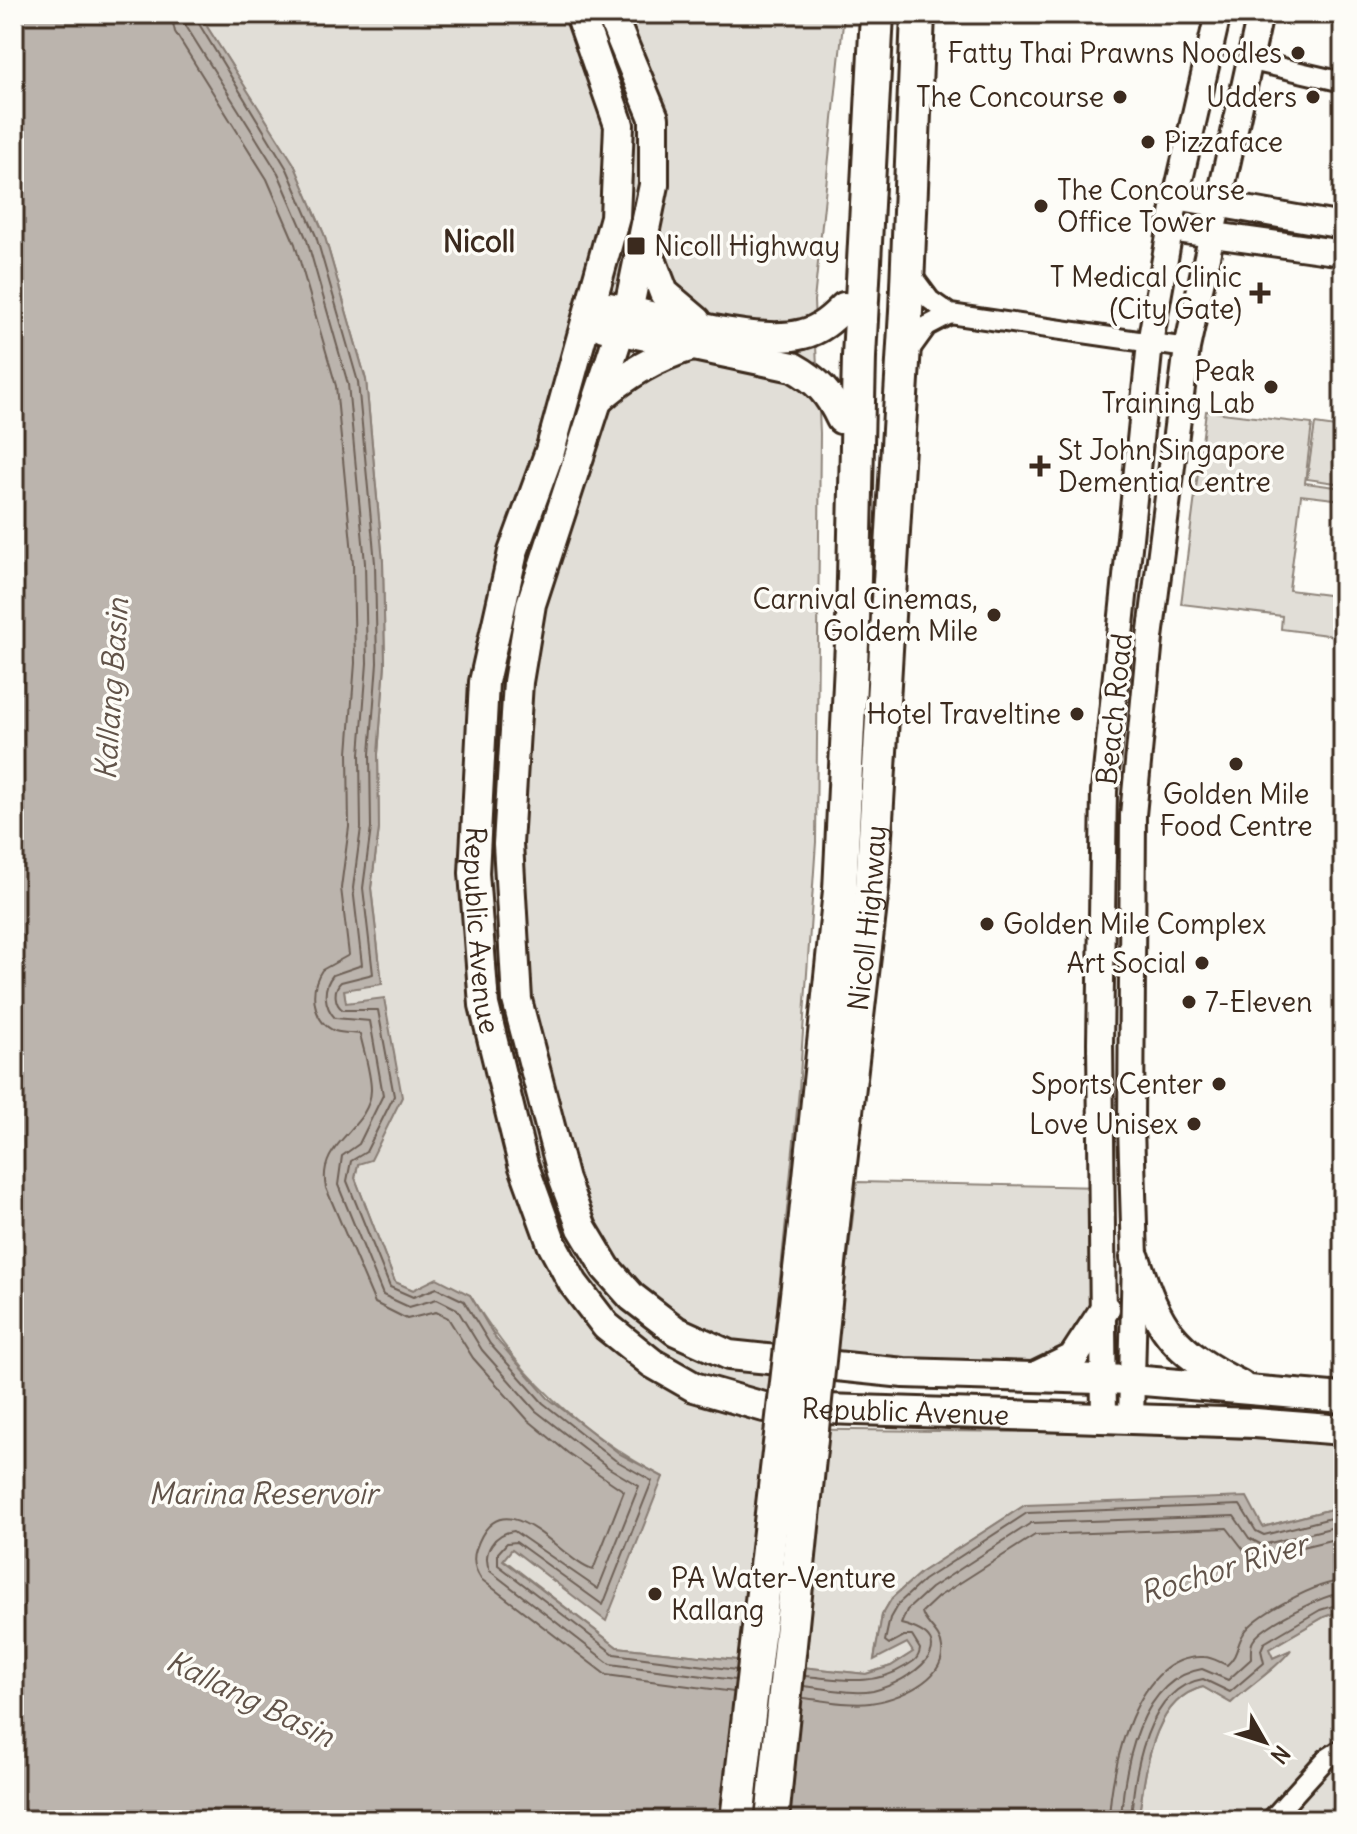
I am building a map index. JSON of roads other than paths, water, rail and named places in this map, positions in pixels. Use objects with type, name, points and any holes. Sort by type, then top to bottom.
[{"type":"highway","points":[[853,622],[841,419],[851,115],[865,14]]},
{"type":"highway","name":"Nicoll Highway","points":[[772,1820],[819,1224],[840,891],[853,622],[859,357],[877,14]]},
{"type":"highway","name":"Nicoll Highway","points":[[737,1820],[819,1224],[872,887],[903,367],[918,14]]},
{"type":"main road","name":"Republic Avenue","points":[[580,14],[619,125],[615,217],[550,451],[513,552],[484,682],[474,873],[484,1005],[523,1164],[552,1244],[573,1283],[606,1326],[652,1363],[694,1387],[764,1407],[1343,1430]]},
{"type":"main road","name":"Republic Avenue","points":[[611,14],[654,118],[654,185],[644,241],[623,320],[531,604],[518,682],[508,844],[517,1000],[564,1180],[582,1228],[606,1268],[632,1297],[676,1331],[729,1355],[904,1373],[1119,1380],[1343,1398]]},
{"type":"main road","name":"Beach Road","points":[[1119,1380],[1105,1295],[1100,1043],[1104,791],[1150,343],[1176,197],[1218,14]]},
{"type":"main road","name":"Beach Road","points":[[1118,1419],[1119,1380],[1135,1268],[1131,1100],[1133,815],[1187,348],[1216,204],[1260,14]]},
{"type":"main road","points":[[1176,197],[1343,226]]},
{"type":"main road","points":[[1170,229],[1343,253]]},
{"type":"main road","points":[[644,241],[664,293],[701,336]]},
{"type":"main road","points":[[597,401],[619,381],[649,362],[701,336],[788,338],[823,326],[844,307]]},
{"type":"main road","points":[[589,314],[701,336],[793,367],[815,379],[830,395],[841,419]]},
{"type":"main road","points":[[1144,397],[1161,389],[1180,403]]},
{"type":"main road","points":[[1028,1379],[1073,1358],[1105,1295],[1120,1287],[1135,1268],[1167,1336],[1190,1355],[1251,1391]]},
{"type":"street","points":[[1248,60],[1343,82]]},
{"type":"street","points":[[908,271],[930,300],[950,314],[1187,348]]},
{"type":"street","points":[[903,367],[909,351],[927,326],[950,314]]},
{"type":"street","points":[[1271,1820],[1326,1759],[1343,1748]]},
{"type":"water","name":"Marina Reservoir","points":[[14,14],[199,14],[294,164],[324,234],[366,380],[383,562],[385,664],[378,754],[379,829],[371,888],[382,984],[344,990],[346,1003],[384,998],[402,1097],[371,1160],[358,1164],[355,1178],[395,1282],[413,1290],[437,1278],[470,1295],[496,1339],[548,1398],[620,1454],[663,1477],[606,1621],[512,1549],[503,1560],[617,1647],[866,1674],[891,1666],[913,1652],[907,1643],[874,1660],[882,1615],[892,1598],[920,1573],[1025,1505],[1247,1497],[1263,1527],[1343,1506],[1343,1610],[1324,1617],[1269,1649],[1273,1658],[1291,1650],[1231,1703],[1203,1687],[1185,1695],[1172,1707],[1161,1723],[1154,1742],[1138,1820],[14,1820]]},
{"type":"place","name":"Fatty Thai Prawns Noodles","points":[[1298,53]]},
{"type":"place","name":"The Concourse","points":[[1120,97]]},
{"type":"place","name":"Udders","points":[[1313,97]]},
{"type":"place","name":"Pizzaface","points":[[1148,142]]},
{"type":"place","name":"The Concourse Office Tower","points":[[1041,206]]},
{"type":"place","name":"Nicoll Highway","points":[[636,246]]},
{"type":"place","name":"T Medical Clinic (City Gate)","points":[[1260,293]]},
{"type":"place","name":"Peak Training Lab","points":[[1271,387]]},
{"type":"place","name":"St John Singapore Dementia Centre","points":[[1040,466]]},
{"type":"place","name":"Carnival Cinemas, Goldem Mile","points":[[994,615]]},
{"type":"place","name":"Hotel Traveltine","points":[[1077,714]]},
{"type":"place","name":"Golden Mile Food Centre","points":[[1236,764]]},
{"type":"place","name":"Golden Mile Complex","points":[[987,924]]},
{"type":"place","name":"Art Social","points":[[1202,963]]},
{"type":"place","name":"7-Eleven","points":[[1189,1002]]},
{"type":"place","name":"Sports Center","points":[[1219,1084]]},
{"type":"place","name":"Love Unisex","points":[[1194,1124]]},
{"type":"place","name":"PA Water-Venture Kallang","points":[[655,1594]]},
{"type":"district","name":"Nicoll","points":[[479,242]]},
{"type":"water label","name":"Kallang Basin","points":[[112,689]]},
{"type":"water label","name":"Rochor River","points":[[1224,1569]]},
{"type":"water label","name":"Kallang Basin","points":[[250,1699]]}]
